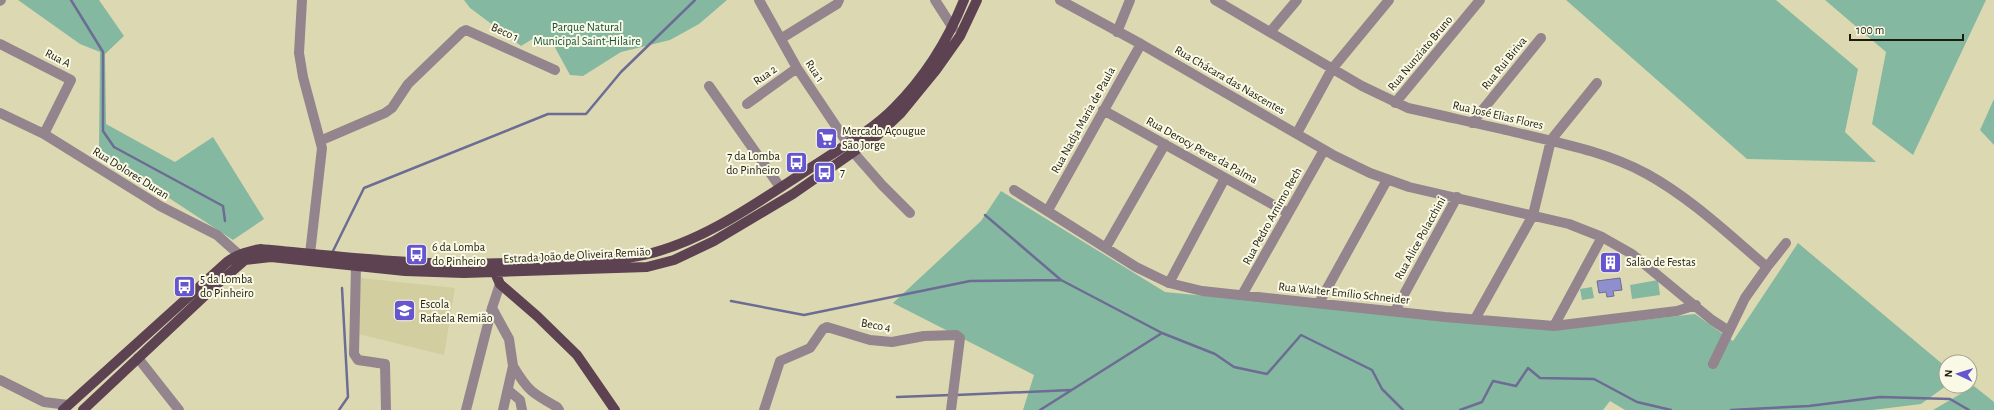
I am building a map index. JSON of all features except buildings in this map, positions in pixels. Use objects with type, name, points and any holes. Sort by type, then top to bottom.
[{"type":"main road","name":"Estrada João de Oliveira Remião","points":[[83,410],[219,282],[243,257],[271,257],[494,268],[605,260],[643,255],[680,243],[709,230],[780,187],[848,143],[894,108],[926,70],[953,28],[964,0]]},
{"type":"main road","points":[[953,28],[968,0]]},
{"type":"main road","name":"Estrada João de Oliveira Remião","points":[[69,408],[226,262],[243,257],[260,249],[310,254],[356,266],[405,271],[494,268],[647,267],[674,260],[714,240],[793,194],[878,135],[900,114],[936,70],[960,36],[977,0]]},
{"type":"main road","points":[[494,268],[500,284],[537,316],[577,355],[615,410]]},
{"type":"street","points":[[302,0],[299,53],[303,78],[322,140],[318,192],[310,254]]},
{"type":"street","name":"Rua 1","points":[[760,0],[797,68],[854,153],[882,185],[910,213]]},
{"type":"street","points":[[782,38],[837,4],[839,0]]},
{"type":"street","points":[[935,0],[953,28]]},
{"type":"street","name":"Rua Chácara das Nascentes","points":[[1060,0],[1141,44],[1352,165],[1387,180],[1569,224],[1602,237],[1632,254],[1696,305],[1712,320],[1729,330]]},
{"type":"street","points":[[1117,32],[1130,0]]},
{"type":"street","name":"Rua José Elias Flores","points":[[1215,0],[1332,69],[1395,103],[1408,108],[1551,140],[1607,156],[1647,174],[1702,211],[1767,267]]},
{"type":"street","points":[[1270,32],[1297,0]]},
{"type":"street","points":[[1297,133],[1332,69],[1389,0]]},
{"type":"street","name":"Rua Nunziato Bruno","points":[[1395,103],[1480,0]]},
{"type":"street","name":"Beco 1","points":[[322,140],[385,114],[392,108],[408,84],[462,32],[466,30],[526,55],[555,70]]},
{"type":"street","name":"Rua Rui Biriva","points":[[1472,123],[1541,38]]},
{"type":"street","name":"Rua A","points":[[0,44],[70,80],[71,82],[44,134]]},
{"type":"street","name":"Rua Nadja Maria de Paula","points":[[1048,210],[1141,44]]},
{"type":"street","name":"Rua 2","points":[[747,104],[797,68]]},
{"type":"street","points":[[1475,319],[1533,215],[1551,140],[1597,83]]},
{"type":"street","points":[[709,86],[780,187]]},
{"type":"street","name":"Rua Derocy Peres da Palma","points":[[1103,110],[1288,213]]},
{"type":"street","name":"Rua Dolores Duran","points":[[0,113],[44,134],[160,206],[217,235],[243,257]]},
{"type":"street","points":[[1106,247],[1165,144]]},
{"type":"street","name":"Rua Pedro Arnimo Rech","points":[[1242,295],[1324,150]]},
{"type":"street","points":[[1169,283],[1225,178]]},
{"type":"street","points":[[1319,303],[1387,180]]},
{"type":"street","name":"Rua Walter Emílio Schneider","points":[[1014,190],[1048,210],[1136,267],[1169,283],[1202,290],[1395,311],[1554,326],[1678,311],[1696,305]]},
{"type":"street","name":"Rua Alice Polacchini","points":[[1395,311],[1457,197]]},
{"type":"street","points":[[1554,326],[1602,237]]},
{"type":"street","points":[[1713,364],[1745,298],[1786,243]]},
{"type":"street","points":[[356,266],[354,354],[358,360],[385,364],[386,410]]},
{"type":"street","points":[[466,410],[492,308],[500,284]]},
{"type":"street","points":[[492,308],[509,339],[513,366],[503,410]]},
{"type":"street","name":"Beco 4","points":[[764,410],[780,361],[810,348],[823,329],[830,327],[870,340],[892,342],[924,336],[956,335],[960,338],[951,410]]},
{"type":"street","points":[[138,358],[180,410]]},
{"type":"street","points":[[513,366],[525,386],[534,394],[557,406],[559,410]]},
{"type":"street","points":[[0,380],[46,406],[69,408]]},
{"type":"street","points":[[508,390],[520,400],[522,410]]},
{"type":"shaded area","name":"Escola Rafaela Remião","points":[[361,278],[455,288],[444,355],[354,333]]},
{"type":"green space","points":[[18,0],[99,0],[124,36],[105,54],[106,124],[175,162],[213,137],[264,219],[233,240],[99,152],[100,52],[80,44]]},
{"type":"green space","name":"Parque Natural Municipal Saint-Hilaire","points":[[464,0],[727,0],[699,24],[670,40],[621,52],[583,76],[570,75],[552,42],[539,35],[521,46],[470,8]]},
{"type":"green space","points":[[1566,0],[1776,0],[1858,69],[1845,132],[1876,162],[1747,159]]},
{"type":"green space","points":[[1825,0],[1986,0],[1913,155],[1872,124],[1886,52]]},
{"type":"green space","points":[[1994,99],[1994,145],[1980,130]]},
{"type":"green space","points":[[1001,191],[1165,292],[1556,330],[1695,314],[1733,341],[1798,243],[1938,360],[1938,392],[1921,404],[1873,410],[1625,410],[1610,401],[1603,410],[1023,410],[1034,375],[893,303],[981,221]]},
{"type":"green space","points":[[1658,280],[1660,295],[1632,299],[1630,285]]},
{"type":"green space","points":[[1592,287],[1594,298],[1582,300],[1580,289]]},
{"type":"green space","points":[[1978,389],[1994,402],[1994,410],[1933,410],[1960,394],[1978,394]]},
{"type":"water","points":[[1620,278],[1622,290],[1613,291],[1614,296],[1607,297],[1606,292],[1599,293],[1597,281]]},
{"type":"waterway","points":[[71,0],[103,52],[103,131],[114,147],[223,206],[225,221]]},
{"type":"waterway","points":[[333,251],[364,188],[548,114],[586,114],[621,72],[695,0]]},
{"type":"waterway","points":[[985,215],[1061,280],[1162,333],[1215,354],[1234,367],[1267,374],[1301,335],[1372,370],[1382,389],[1403,410]]},
{"type":"waterway","points":[[731,301],[804,315],[970,281],[1061,280]]},
{"type":"waterway","points":[[339,410],[348,397],[342,288]]},
{"type":"waterway","points":[[1040,410],[1162,333]]},
{"type":"waterway","points":[[1460,410],[1482,402],[1493,381],[1516,386],[1528,368],[1540,378],[1594,379],[1637,402],[1671,410]]},
{"type":"waterway","points":[[956,395],[1071,390]]},
{"type":"waterway","points":[[897,397],[951,395]]},
{"type":"waterway","points":[[1731,410],[1809,406],[1880,397],[1950,399],[1969,410]]},
{"type":"place","name":"Mercado Açougue São Jorge","points":[[826,138]]},
{"type":"place","name":"7 da Lomba do Pinheiro","points":[[796,163]]},
{"type":"place","name":"7","points":[[824,172]]},
{"type":"place","name":"6 da Lomba do Pinheiro","points":[[416,254]]},
{"type":"place","name":"Salão de Festas","points":[[1610,262]]},
{"type":"place","name":"5 da Lomba do Pinheiro","points":[[184,286]]},
{"type":"place","name":"Escola Rafaela Remião","points":[[404,311]]}]
